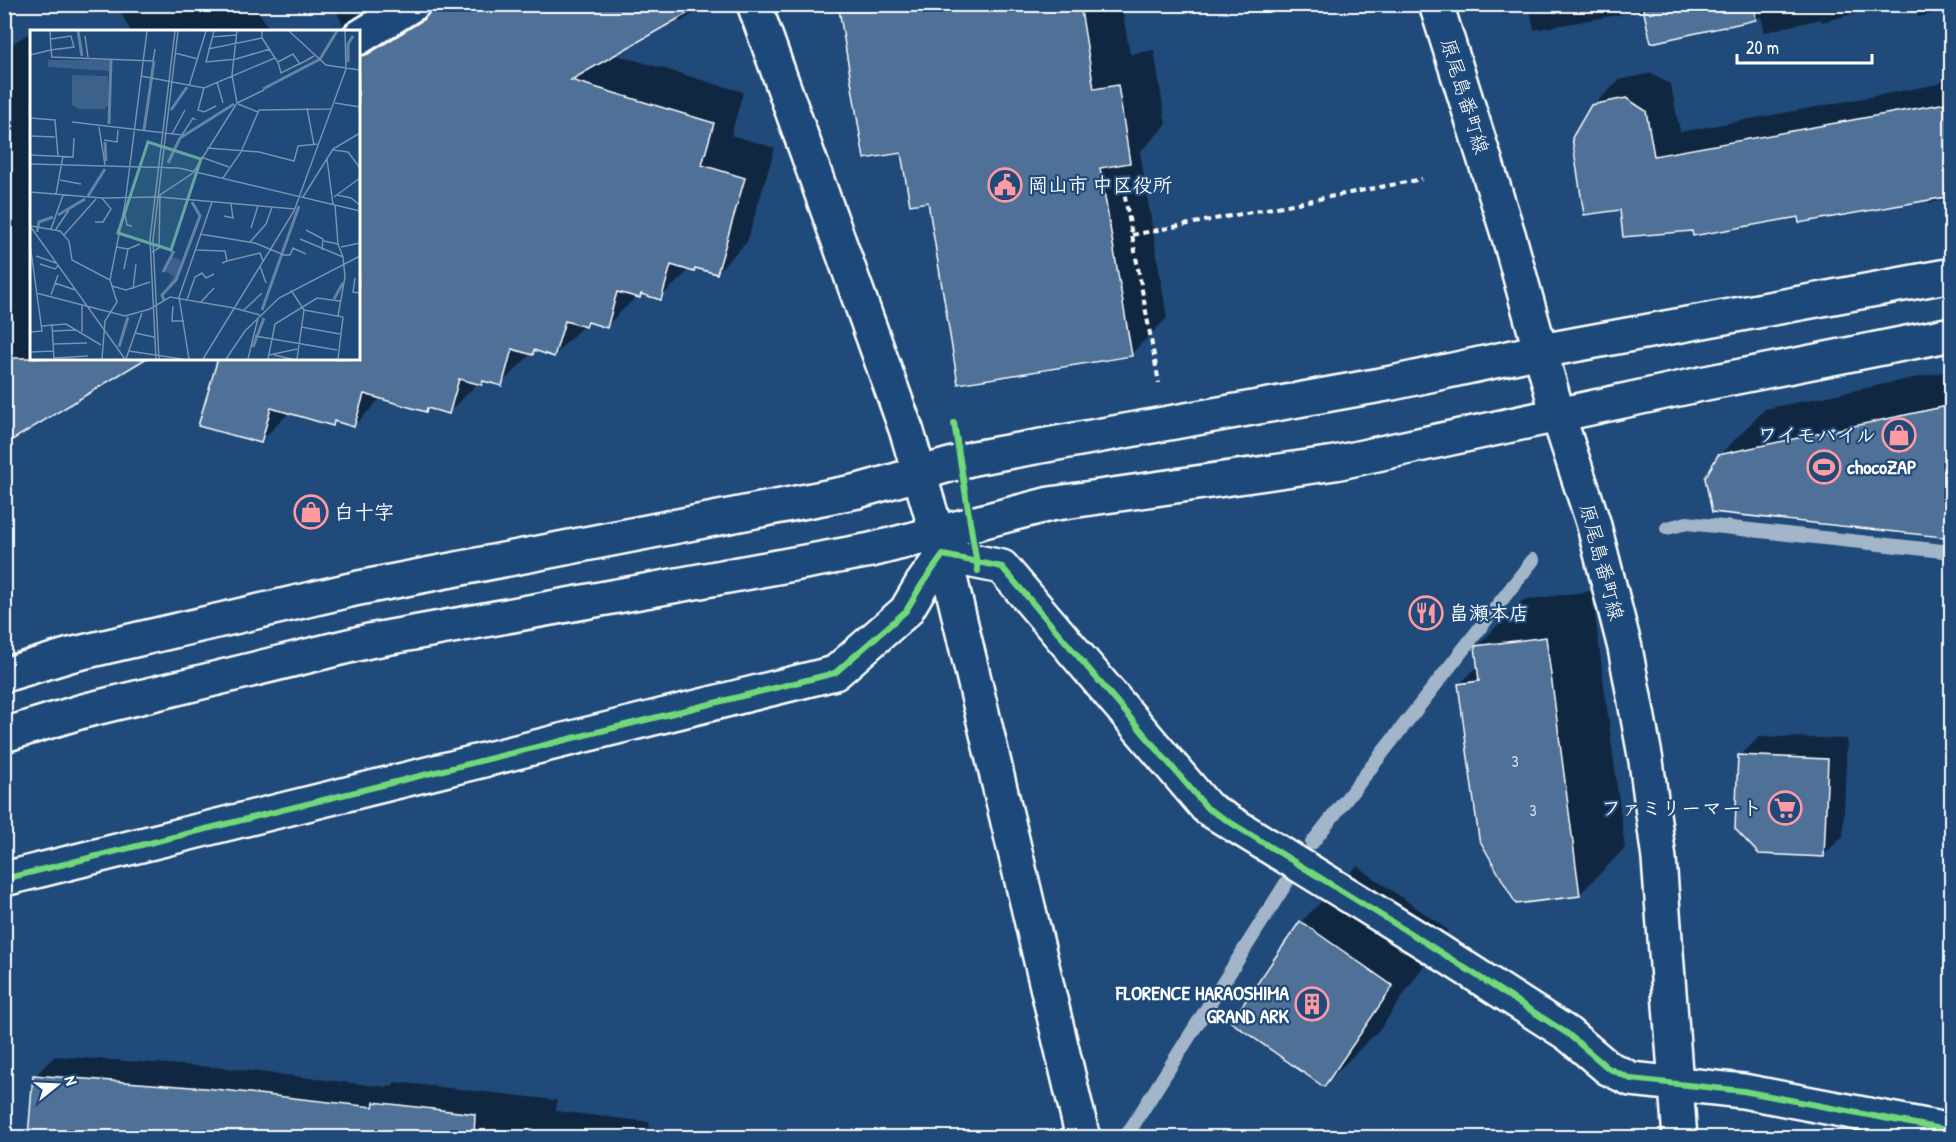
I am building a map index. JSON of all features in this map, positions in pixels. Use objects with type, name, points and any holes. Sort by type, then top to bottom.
[{"type":"street","points":[[360,37],[413,4]]},
{"type":"street","points":[[754,4],[907,432],[950,578],[1083,1137]]},
{"type":"street","name":"原尾島番町線","points":[[1436,4],[1509,237],[1558,415],[1593,522],[1625,648],[1646,761],[1659,859],[1680,1137]]},
{"type":"street","points":[[4,675],[70,655],[359,588],[858,491],[974,459],[1392,384],[1541,351],[1952,275]]},
{"type":"street","points":[[4,735],[83,711],[369,641],[870,550],[940,544],[1050,504],[1335,463],[1706,383],[1952,334]]},
{"type":"street","points":[[4,879],[835,673],[906,611],[922,584],[940,544]]},
{"type":"street","points":[[940,544],[1002,567],[1207,808],[1568,1034],[1608,1068],[1631,1079],[1743,1090],[1952,1131]]},
{"type":"path","points":[[1121,174],[1159,384]]},
{"type":"path","points":[[1132,235],[1422,179]]},
{"type":"building","points":[[432,4],[704,4],[571,80],[714,123],[702,165],[745,178],[717,274],[695,268],[694,272],[671,265],[661,300],[641,294],[640,298],[617,292],[607,328],[588,322],[586,327],[565,321],[554,357],[534,350],[533,355],[512,349],[502,386],[483,381],[482,385],[459,379],[449,414],[427,408],[426,412],[364,394],[354,427],[334,421],[333,426],[271,408],[261,443],[198,426],[217,360],[360,360],[360,56],[368,54],[423,20]]},
{"type":"building","name":"岡山市 中区役所","points":[[867,4],[1080,4],[1094,89],[1118,85],[1130,163],[1100,168],[1132,356],[958,384],[928,202],[910,205],[901,153],[864,159],[839,9]]},
{"type":"building","points":[[1642,4],[1754,4],[1756,20],[1651,43]]},
{"type":"building","points":[[1626,98],[1646,111],[1654,156],[1952,102],[1952,196],[1799,223],[1798,217],[1693,236],[1692,231],[1623,237],[1620,210],[1584,215],[1572,138],[1591,105]]},
{"type":"building","points":[[4,358],[144,360],[4,445]]},
{"type":"building","points":[[1952,405],[1952,538],[1712,512],[1705,478],[1718,455]]},
{"type":"building","points":[[1546,637],[1580,896],[1516,904],[1479,839],[1458,684],[1479,681],[1475,646]]},
{"type":"building","points":[[1738,755],[1828,759],[1824,857],[1759,854],[1735,829]]},
{"type":"building","name":"FLORENCE HARAOSHIMA GRAND ARK","points":[[1300,921],[1393,986],[1324,1087],[1231,1022]]},
{"type":"building","points":[[33,1075],[205,1088],[373,1107],[374,1102],[475,1114],[474,1137],[28,1137]]},
{"type":"waterway","points":[[1667,528],[1687,523],[1952,552]]},
{"type":"waterway","points":[[1312,843],[1533,560]]},
{"type":"waterway","points":[[1125,1138],[1290,877]]},
{"type":"cycle path","points":[[954,423],[978,571]]},
{"type":"cycle path","points":[[4,879],[835,673],[906,611],[943,555],[1002,567],[1207,808],[1568,1034],[1608,1068],[1631,1079],[1743,1091],[1952,1131]]},
{"type":"place","name":"岡山市 中区役所","points":[[1005,185]]},
{"type":"place","name":"ワイモバイル","points":[[1899,435]]},
{"type":"place","name":"chocoZAP","points":[[1824,467]]},
{"type":"place","name":"白十字","points":[[311,512]]},
{"type":"place","name":"畠瀬本店","points":[[1426,613]]},
{"type":"place","name":"ファミリーマート","points":[[1785,808]]},
{"type":"place","name":"FLORENCE HARAOSHIMA GRAND ARK","points":[[1312,1004]]}]
